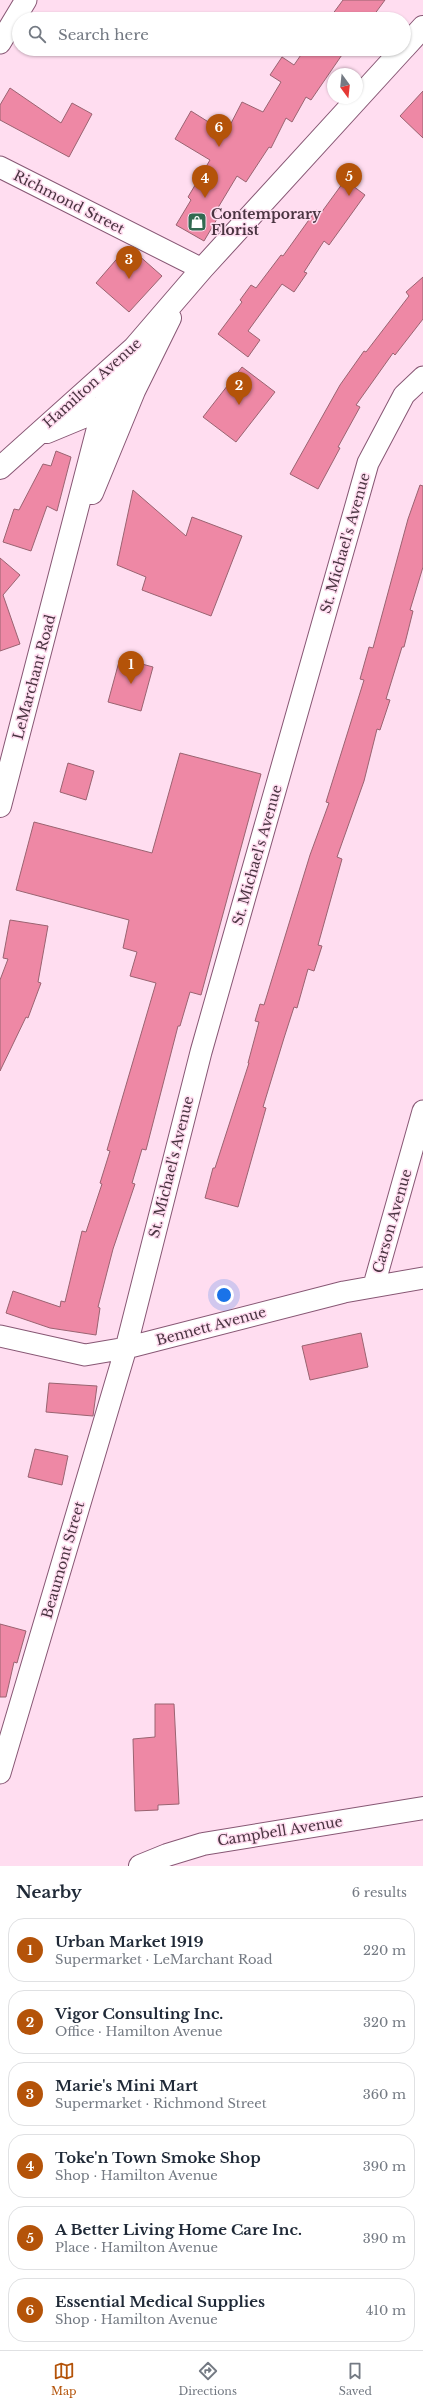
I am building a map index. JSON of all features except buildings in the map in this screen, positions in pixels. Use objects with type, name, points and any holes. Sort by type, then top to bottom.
[{"type":"main road","name":"Hamilton Avenue","points":[[411,41],[423,27]]},
{"type":"main road","name":"Hamilton Avenue","points":[[0,468],[134,348],[202,269],[398,56]]},
{"type":"main road","name":"Hamilton Avenue","points":[[30,440],[58,427],[88,416],[104,405],[134,391],[185,288]]},
{"type":"main road","name":"LeMarchant Road","points":[[0,806],[104,405],[134,348]]},
{"type":"main road","name":"LeMarchant Road","points":[[68,548],[106,463],[115,434],[134,391]]},
{"type":"main road","points":[[58,427],[79,435],[92,453]]},
{"type":"main road","name":"Campbell Avenue","points":[[140,1866],[167,1854],[203,1844],[423,1808]]},
{"type":"street","points":[[19,12],[26,0]]},
{"type":"street","points":[[0,43],[12,23]]},
{"type":"street","name":"Richmond Street","points":[[0,167],[202,269]]},
{"type":"street","name":"St. Michael's Avenue","points":[[126,1348],[203,1044],[368,463],[404,395],[423,377]]},
{"type":"street","name":"Carson Avenue","points":[[374,1286],[423,1110]]},
{"type":"street","name":"Bennett Avenue","points":[[0,1336],[85,1355],[126,1348],[304,1301],[374,1286],[423,1278]]},
{"type":"street","name":"Beaumont Street","points":[[0,1773],[126,1348]]},
{"type":"place","name":"Essential Medical Supplies","points":[[219,147]]},
{"type":"place","name":"A Better Living Home Care Inc.","points":[[349,196]]},
{"type":"place","name":"Toke'n Town Smoke Shop","points":[[205,198]]},
{"type":"place","name":"Contemporary Florist","points":[[197,222]]},
{"type":"place","name":"Marie's Mini Mart","points":[[129,279]]},
{"type":"place","name":"Vigor Consulting Inc.","points":[[239,405]]},
{"type":"place","name":"Urban Market 1919","points":[[131,684]]}]
